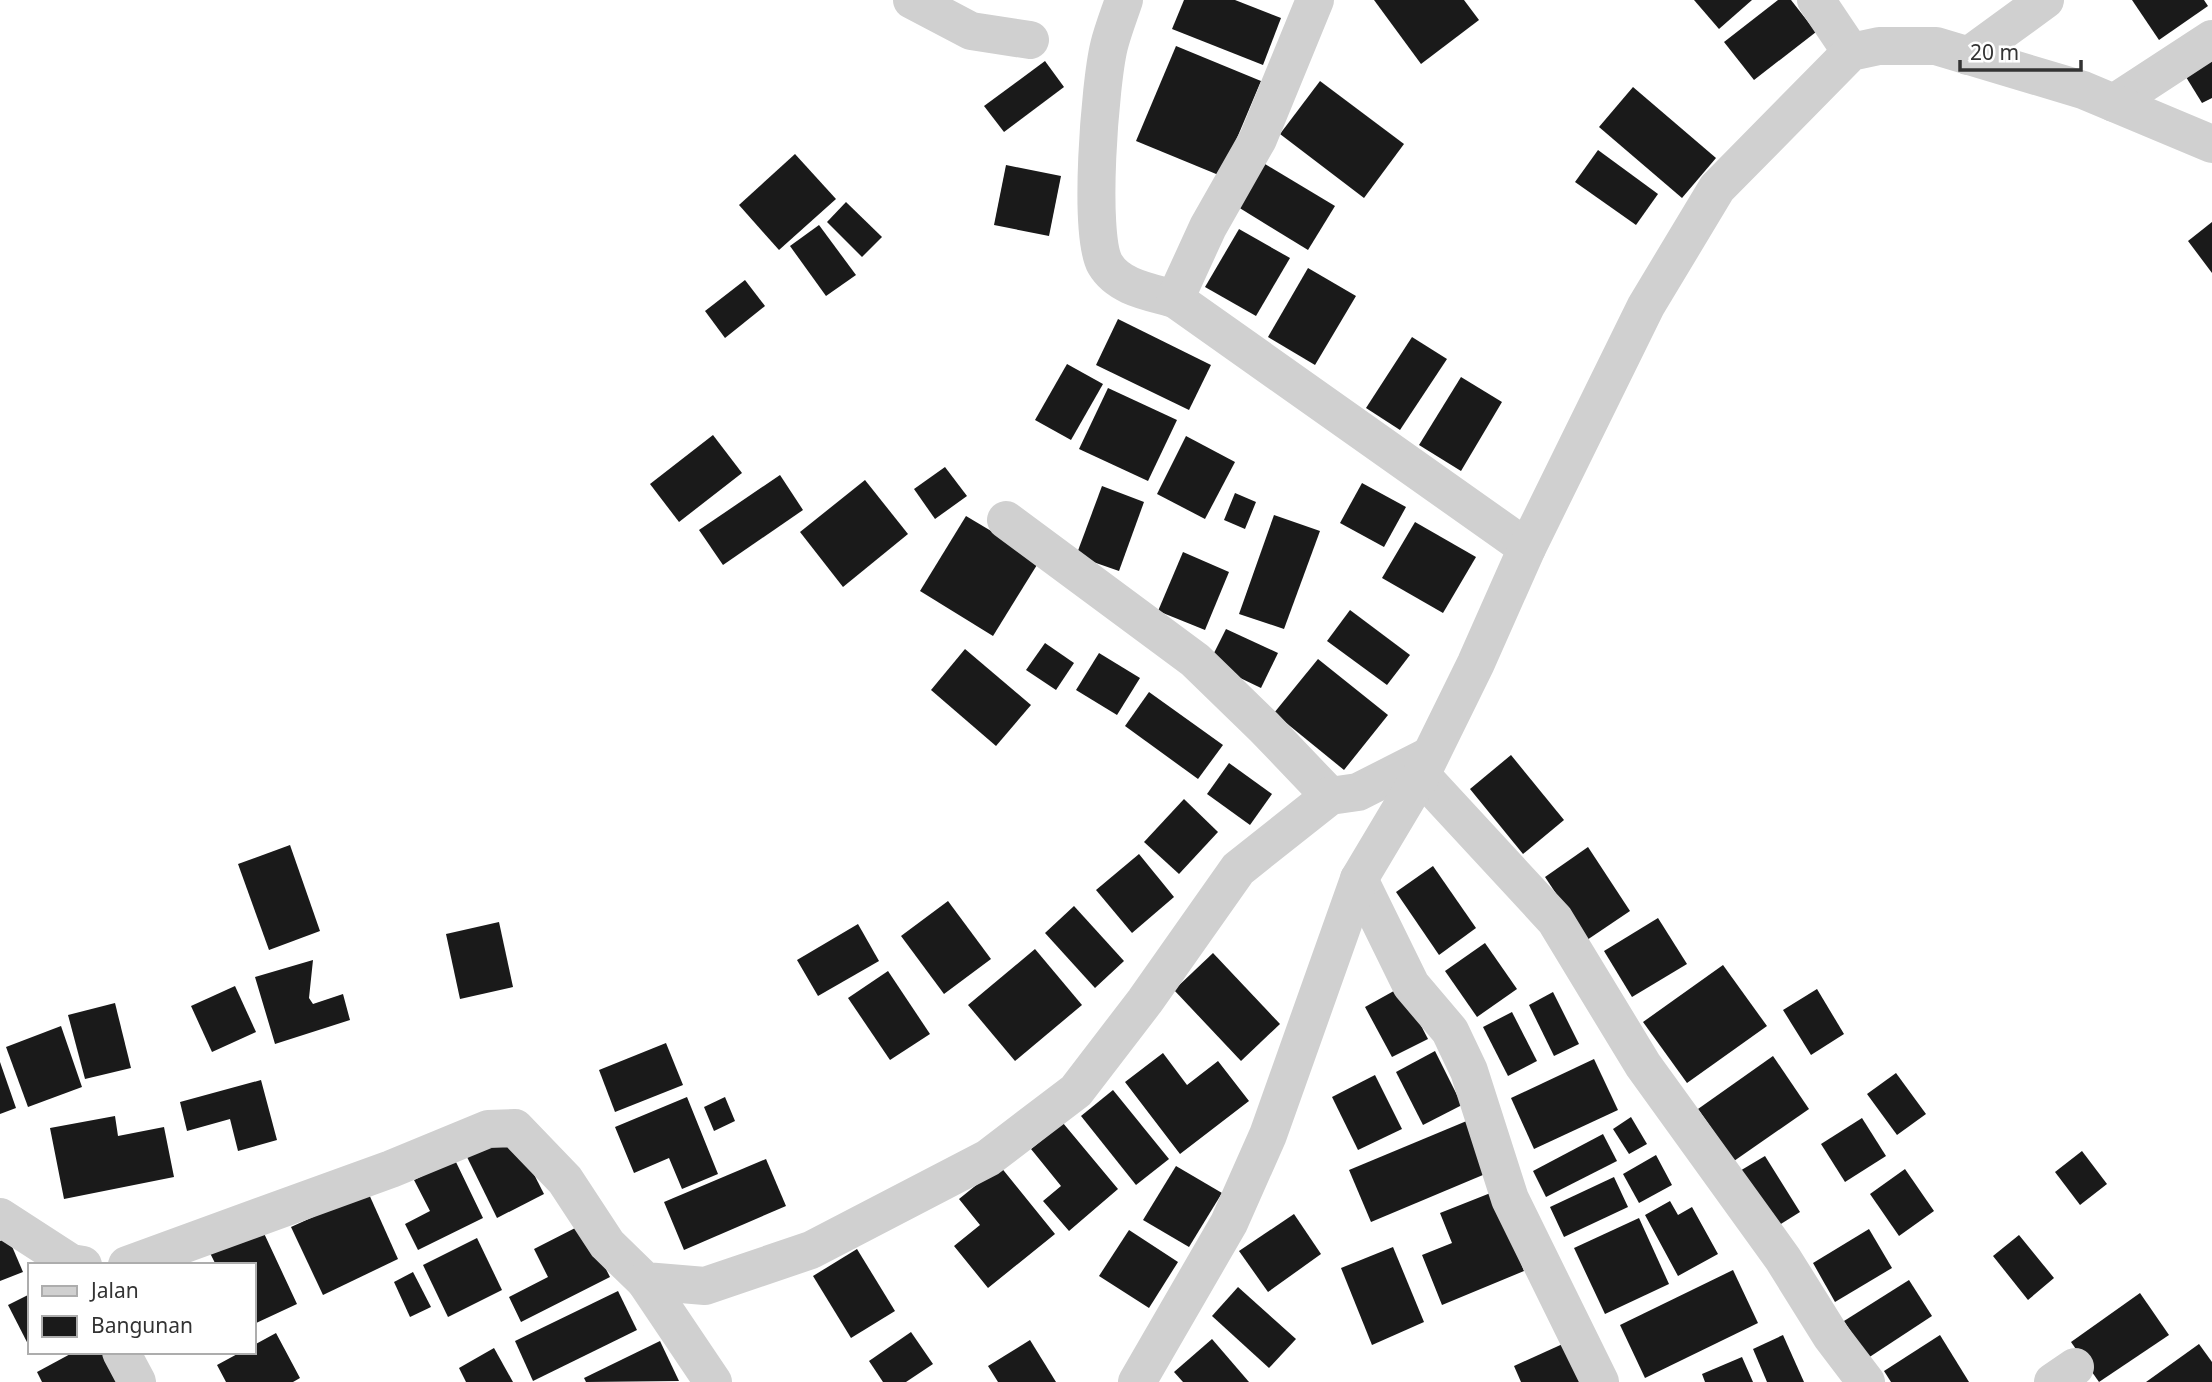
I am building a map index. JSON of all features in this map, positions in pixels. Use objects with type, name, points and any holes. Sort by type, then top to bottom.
[{"type":"street","points":[[912,0],[971,31],[1030,40]]},
{"type":"street","points":[[1124,0],[1109,46],[1099,122],[1097,240],[1105,265],[1123,282],[1175,299],[1527,548]]},
{"type":"street","points":[[1175,299],[1208,227],[1258,139],[1315,0]]},
{"type":"street","points":[[1816,0],[1851,52]]},
{"type":"street","points":[[1968,56],[2045,0]]},
{"type":"street","points":[[2114,103],[2212,39]]},
{"type":"street","points":[[1137,1382],[1228,1223],[1268,1136],[1359,878],[1424,766],[1476,663],[1527,548],[1646,306],[1717,188],[1851,52],[1879,46],[1936,46],[2082,90],[2212,144]]},
{"type":"street","points":[[1006,520],[1195,660],[1264,726],[1330,796]]},
{"type":"street","points":[[645,1281],[705,1286],[811,1250],[919,1191],[988,1158],[1076,1091],[1145,1001],[1238,869],[1330,796],[1358,792],[1424,766]]},
{"type":"street","points":[[1424,766],[1555,920],[1643,1065],[1783,1259],[1831,1336],[1866,1382]]},
{"type":"street","points":[[1359,878],[1411,985],[1450,1031],[1469,1071],[1510,1199],[1600,1382]]},
{"type":"street","points":[[132,1263],[391,1169],[488,1129],[515,1128],[565,1180],[607,1244],[645,1281],[713,1382]]},
{"type":"street","points":[[0,1217],[74,1263]]},
{"type":"street","points":[[122,1354],[137,1382]]},
{"type":"building","points":[[1184,0],[1235,0],[1281,18],[1263,65],[1172,29]]},
{"type":"building","points":[[1374,0],[1464,0],[1479,20],[1421,64]]},
{"type":"building","points":[[1694,0],[1752,0],[1719,29]]},
{"type":"building","points":[[1778,0],[1791,0],[1816,32],[1754,80],[1724,42]]},
{"type":"building","points":[[2132,0],[2204,0],[2208,6],[2159,40]]},
{"type":"building","points":[[1176,46],[1261,81],[1221,176],[1136,141]]},
{"type":"building","points":[[1045,61],[1064,87],[1004,132],[984,106]]},
{"type":"building","points":[[2212,61],[2212,98],[2202,103],[2186,77]]},
{"type":"building","points":[[1320,81],[1404,144],[1364,198],[1280,134]]},
{"type":"building","points":[[1633,87],[1716,158],[1682,198],[1599,127]]},
{"type":"building","points":[[1598,150],[1658,194],[1636,225],[1575,182]]},
{"type":"building","points":[[795,154],[836,199],[779,250],[739,205]]},
{"type":"building","points":[[1265,164],[1335,206],[1308,250],[1238,207]]},
{"type":"building","points":[[1006,165],[1061,176],[1049,236],[994,225]]},
{"type":"building","points":[[846,202],[882,237],[862,257],[827,222]]},
{"type":"building","points":[[2212,222],[2212,273],[2188,241]]},
{"type":"building","points":[[819,225],[856,275],[826,296],[790,246]]},
{"type":"building","points":[[1239,229],[1290,258],[1256,316],[1205,287]]},
{"type":"building","points":[[1308,268],[1356,296],[1315,365],[1268,337]]},
{"type":"building","points":[[745,280],[765,306],[725,338],[705,311]]},
{"type":"building","points":[[1118,319],[1211,365],[1189,410],[1096,365]]},
{"type":"building","points":[[1412,337],[1447,359],[1400,430],[1366,408]]},
{"type":"building","points":[[1067,364],[1103,384],[1071,440],[1035,420]]},
{"type":"building","points":[[1461,377],[1502,402],[1461,471],[1419,445]]},
{"type":"building","points":[[1108,388],[1177,420],[1148,481],[1079,449]]},
{"type":"building","points":[[713,435],[742,473],[679,522],[650,484]]},
{"type":"building","points":[[1186,436],[1235,462],[1205,519],[1157,494]]},
{"type":"building","points":[[945,467],[967,496],[935,519],[914,489]]},
{"type":"building","points":[[780,475],[803,510],[723,565],[699,530]]},
{"type":"building","points":[[865,480],[908,534],[843,587],[800,532]]},
{"type":"building","points":[[1362,483],[1406,507],[1384,547],[1340,523]]},
{"type":"building","points":[[1102,486],[1144,502],[1119,571],[1076,556]]},
{"type":"building","points":[[1235,493],[1256,502],[1245,529],[1224,520]]},
{"type":"building","points":[[1274,515],[1320,531],[1284,629],[1239,614]]},
{"type":"building","points":[[966,516],[1040,560],[993,636],[920,591]]},
{"type":"building","points":[[1415,522],[1476,557],[1443,613],[1382,578]]},
{"type":"building","points":[[1183,552],[1229,572],[1205,630],[1158,611]]},
{"type":"building","points":[[1350,610],[1410,655],[1387,685],[1327,641]]},
{"type":"building","points":[[1226,629],[1278,653],[1261,688],[1209,663]]},
{"type":"building","points":[[1045,643],[1074,663],[1056,690],[1026,670]]},
{"type":"building","points":[[965,649],[1031,705],[996,746],[931,690]]},
{"type":"building","points":[[1099,653],[1140,678],[1117,715],[1076,690]]},
{"type":"building","points":[[1318,659],[1388,715],[1344,770],[1274,713]]},
{"type":"building","points":[[1149,692],[1223,745],[1198,779],[1125,726]]},
{"type":"building","points":[[1511,755],[1564,820],[1523,854],[1470,789]]},
{"type":"building","points":[[1229,763],[1272,794],[1250,825],[1207,794]]},
{"type":"building","points":[[1184,799],[1218,832],[1179,874],[1144,842]]},
{"type":"building","points":[[290,845],[320,931],[269,950],[238,864]]},
{"type":"building","points":[[1588,847],[1630,911],[1587,940],[1545,877]]},
{"type":"building","points":[[1139,854],[1174,897],[1132,933],[1096,890]]},
{"type":"building","points":[[1433,866],[1476,928],[1439,955],[1396,892]]},
{"type":"building","points":[[948,901],[991,959],[944,994],[901,936]]},
{"type":"building","points":[[1074,906],[1124,961],[1095,988],[1045,933]]},
{"type":"building","points":[[1658,918],[1687,964],[1632,997],[1604,951]]},
{"type":"building","points":[[499,922],[513,987],[460,999],[446,934]]},
{"type":"building","points":[[858,924],[879,961],[818,996],[797,960]]},
{"type":"building","points":[[1485,943],[1517,989],[1477,1017],[1445,971]]},
{"type":"building","points":[[1035,949],[1082,1005],[1015,1061],[968,1005]]},
{"type":"building","points":[[1213,953],[1280,1024],[1241,1061],[1174,990]]},
{"type":"building","points":[[313,960],[309,998],[313,1004],[343,994],[350,1020],[275,1044],[255,977]]},
{"type":"building","points":[[1723,965],[1767,1026],[1687,1083],[1643,1022]]},
{"type":"building","points":[[888,971],[930,1034],[890,1060],[848,998]]},
{"type":"building","points":[[235,986],[256,1032],[212,1052],[191,1006]]},
{"type":"building","points":[[1401,987],[1428,1039],[1392,1057],[1365,1007]]},
{"type":"building","points":[[1817,989],[1844,1034],[1811,1055],[1783,1010]]},
{"type":"building","points":[[1553,992],[1579,1044],[1554,1056],[1529,1005]]},
{"type":"building","points":[[115,1003],[131,1068],[85,1079],[68,1015]]},
{"type":"building","points":[[1512,1012],[1537,1061],[1508,1076],[1483,1027]]},
{"type":"building","points":[[61,1026],[82,1087],[28,1107],[6,1047]]},
{"type":"building","points":[[666,1043],[683,1085],[615,1112],[599,1070]]},
{"type":"building","points":[[1435,1051],[1462,1105],[1423,1125],[1396,1072]]},
{"type":"building","points":[[1163,1053],[1187,1085],[1218,1061],[1249,1101],[1180,1154],[1125,1082]]},
{"type":"building","points":[[1773,1056],[1809,1109],[1734,1161],[1698,1109]]},
{"type":"building","points":[[1594,1059],[1618,1110],[1534,1149],[1511,1098]]},
{"type":"building","points":[[0,1062],[16,1108],[0,1114]]},
{"type":"building","points":[[1896,1073],[1926,1114],[1897,1135],[1867,1094]]},
{"type":"building","points":[[1375,1075],[1402,1129],[1358,1150],[1332,1097]]},
{"type":"building","points":[[261,1080],[277,1140],[238,1151],[230,1119],[187,1131],[180,1102]]},
{"type":"building","points":[[1113,1090],[1169,1159],[1136,1185],[1081,1116]]},
{"type":"building","points":[[687,1097],[718,1174],[682,1189],[669,1158],[634,1173],[615,1127]]},
{"type":"building","points":[[725,1097],[735,1121],[714,1131],[704,1107]]},
{"type":"building","points":[[115,1116],[118,1136],[164,1127],[174,1177],[64,1199],[50,1128]]},
{"type":"building","points":[[1631,1117],[1647,1144],[1629,1154],[1613,1129]]},
{"type":"building","points":[[1862,1118],[1886,1156],[1845,1182],[1821,1144]]},
{"type":"building","points":[[1469,1120],[1490,1172],[1371,1222],[1349,1170]]},
{"type":"building","points":[[1063,1123],[1118,1189],[1069,1231],[1043,1201],[1061,1186],[1031,1149]]},
{"type":"building","points":[[513,1133],[544,1194],[497,1218],[467,1157]]},
{"type":"building","points":[[1603,1134],[1617,1161],[1546,1197],[1533,1171]]},
{"type":"building","points":[[2082,1151],[2107,1184],[2080,1205],[2055,1172]]},
{"type":"building","points":[[1656,1155],[1672,1185],[1639,1203],[1623,1174]]},
{"type":"building","points":[[1765,1156],[1800,1212],[1768,1232],[1733,1175]]},
{"type":"building","points":[[766,1159],[786,1206],[684,1250],[664,1202]]},
{"type":"building","points":[[455,1160],[483,1218],[418,1250],[405,1224],[430,1211],[414,1180]]},
{"type":"building","points":[[1000,1166],[1055,1234],[988,1288],[954,1246],[980,1225],[959,1199]]},
{"type":"building","points":[[1176,1166],[1222,1193],[1189,1247],[1143,1220]]},
{"type":"building","points":[[1905,1169],[1934,1211],[1899,1236],[1870,1194]]},
{"type":"building","points":[[1614,1177],[1628,1207],[1564,1237],[1550,1207]]},
{"type":"building","points":[[368,1192],[398,1259],[323,1295],[291,1227]]},
{"type":"building","points":[[1493,1192],[1524,1271],[1442,1305],[1422,1255],[1452,1243],[1440,1213]]},
{"type":"building","points":[[1670,1201],[1678,1215],[1692,1207],[1718,1254],[1678,1276],[1645,1215]]},
{"type":"building","points":[[1294,1214],[1321,1254],[1268,1292],[1239,1251]]},
{"type":"building","points":[[1639,1218],[1669,1284],[1605,1314],[1574,1248]]},
{"type":"building","points":[[583,1224],[610,1277],[521,1322],[509,1297],[548,1277],[534,1249]]},
{"type":"building","points":[[262,1229],[297,1304],[256,1323],[256,1263],[215,1263],[210,1253]]},
{"type":"building","points":[[1869,1229],[1892,1268],[1835,1302],[1813,1263]]},
{"type":"building","points":[[1129,1230],[1178,1262],[1149,1308],[1099,1276]]},
{"type":"building","points":[[2019,1235],[2054,1278],[2028,1300],[1993,1256]]},
{"type":"building","points":[[8,1237],[23,1272],[0,1281],[0,1241]]},
{"type":"building","points":[[477,1238],[502,1290],[448,1317],[423,1265]]},
{"type":"building","points":[[1393,1247],[1424,1322],[1372,1345],[1341,1268]]},
{"type":"building","points":[[857,1249],[895,1311],[851,1338],[813,1276]]},
{"type":"building","points":[[1733,1270],[1758,1323],[1645,1378],[1620,1325]]},
{"type":"building","points":[[413,1272],[431,1307],[410,1317],[394,1282]]},
{"type":"building","points":[[1909,1280],[1932,1316],[1868,1358],[1844,1321]]},
{"type":"building","points":[[1238,1287],[1296,1339],[1269,1368],[1212,1316]]},
{"type":"building","points":[[618,1291],[637,1330],[533,1381],[515,1341]]},
{"type":"building","points":[[2140,1293],[2169,1335],[2099,1382],[2071,1342]]},
{"type":"building","points":[[28,1295],[28,1344],[8,1305]]},
{"type":"building","points":[[911,1332],[933,1364],[906,1382],[883,1382],[869,1361]]},
{"type":"building","points":[[276,1333],[300,1378],[293,1382],[226,1382],[217,1365],[237,1354],[256,1354],[256,1344]]},
{"type":"building","points":[[1783,1335],[1804,1382],[1767,1382],[1753,1349]]},
{"type":"building","points":[[1940,1335],[1969,1382],[1891,1382],[1884,1371]]},
{"type":"building","points":[[1212,1339],[1249,1382],[1183,1382],[1174,1372]]},
{"type":"building","points":[[1030,1340],[1056,1382],[998,1382],[988,1366]]},
{"type":"building","points":[[660,1341],[679,1381],[586,1382],[584,1378]]},
{"type":"building","points":[[1567,1342],[1585,1382],[1521,1382],[1514,1366]]},
{"type":"building","points":[[2199,1344],[2212,1362],[2212,1382],[2146,1382]]},
{"type":"building","points":[[494,1348],[513,1382],[466,1382],[459,1368]]},
{"type":"building","points":[[70,1354],[109,1354],[123,1382],[42,1382],[37,1372]]},
{"type":"building","points":[[1742,1357],[1753,1382],[1705,1382],[1702,1374]]}]
